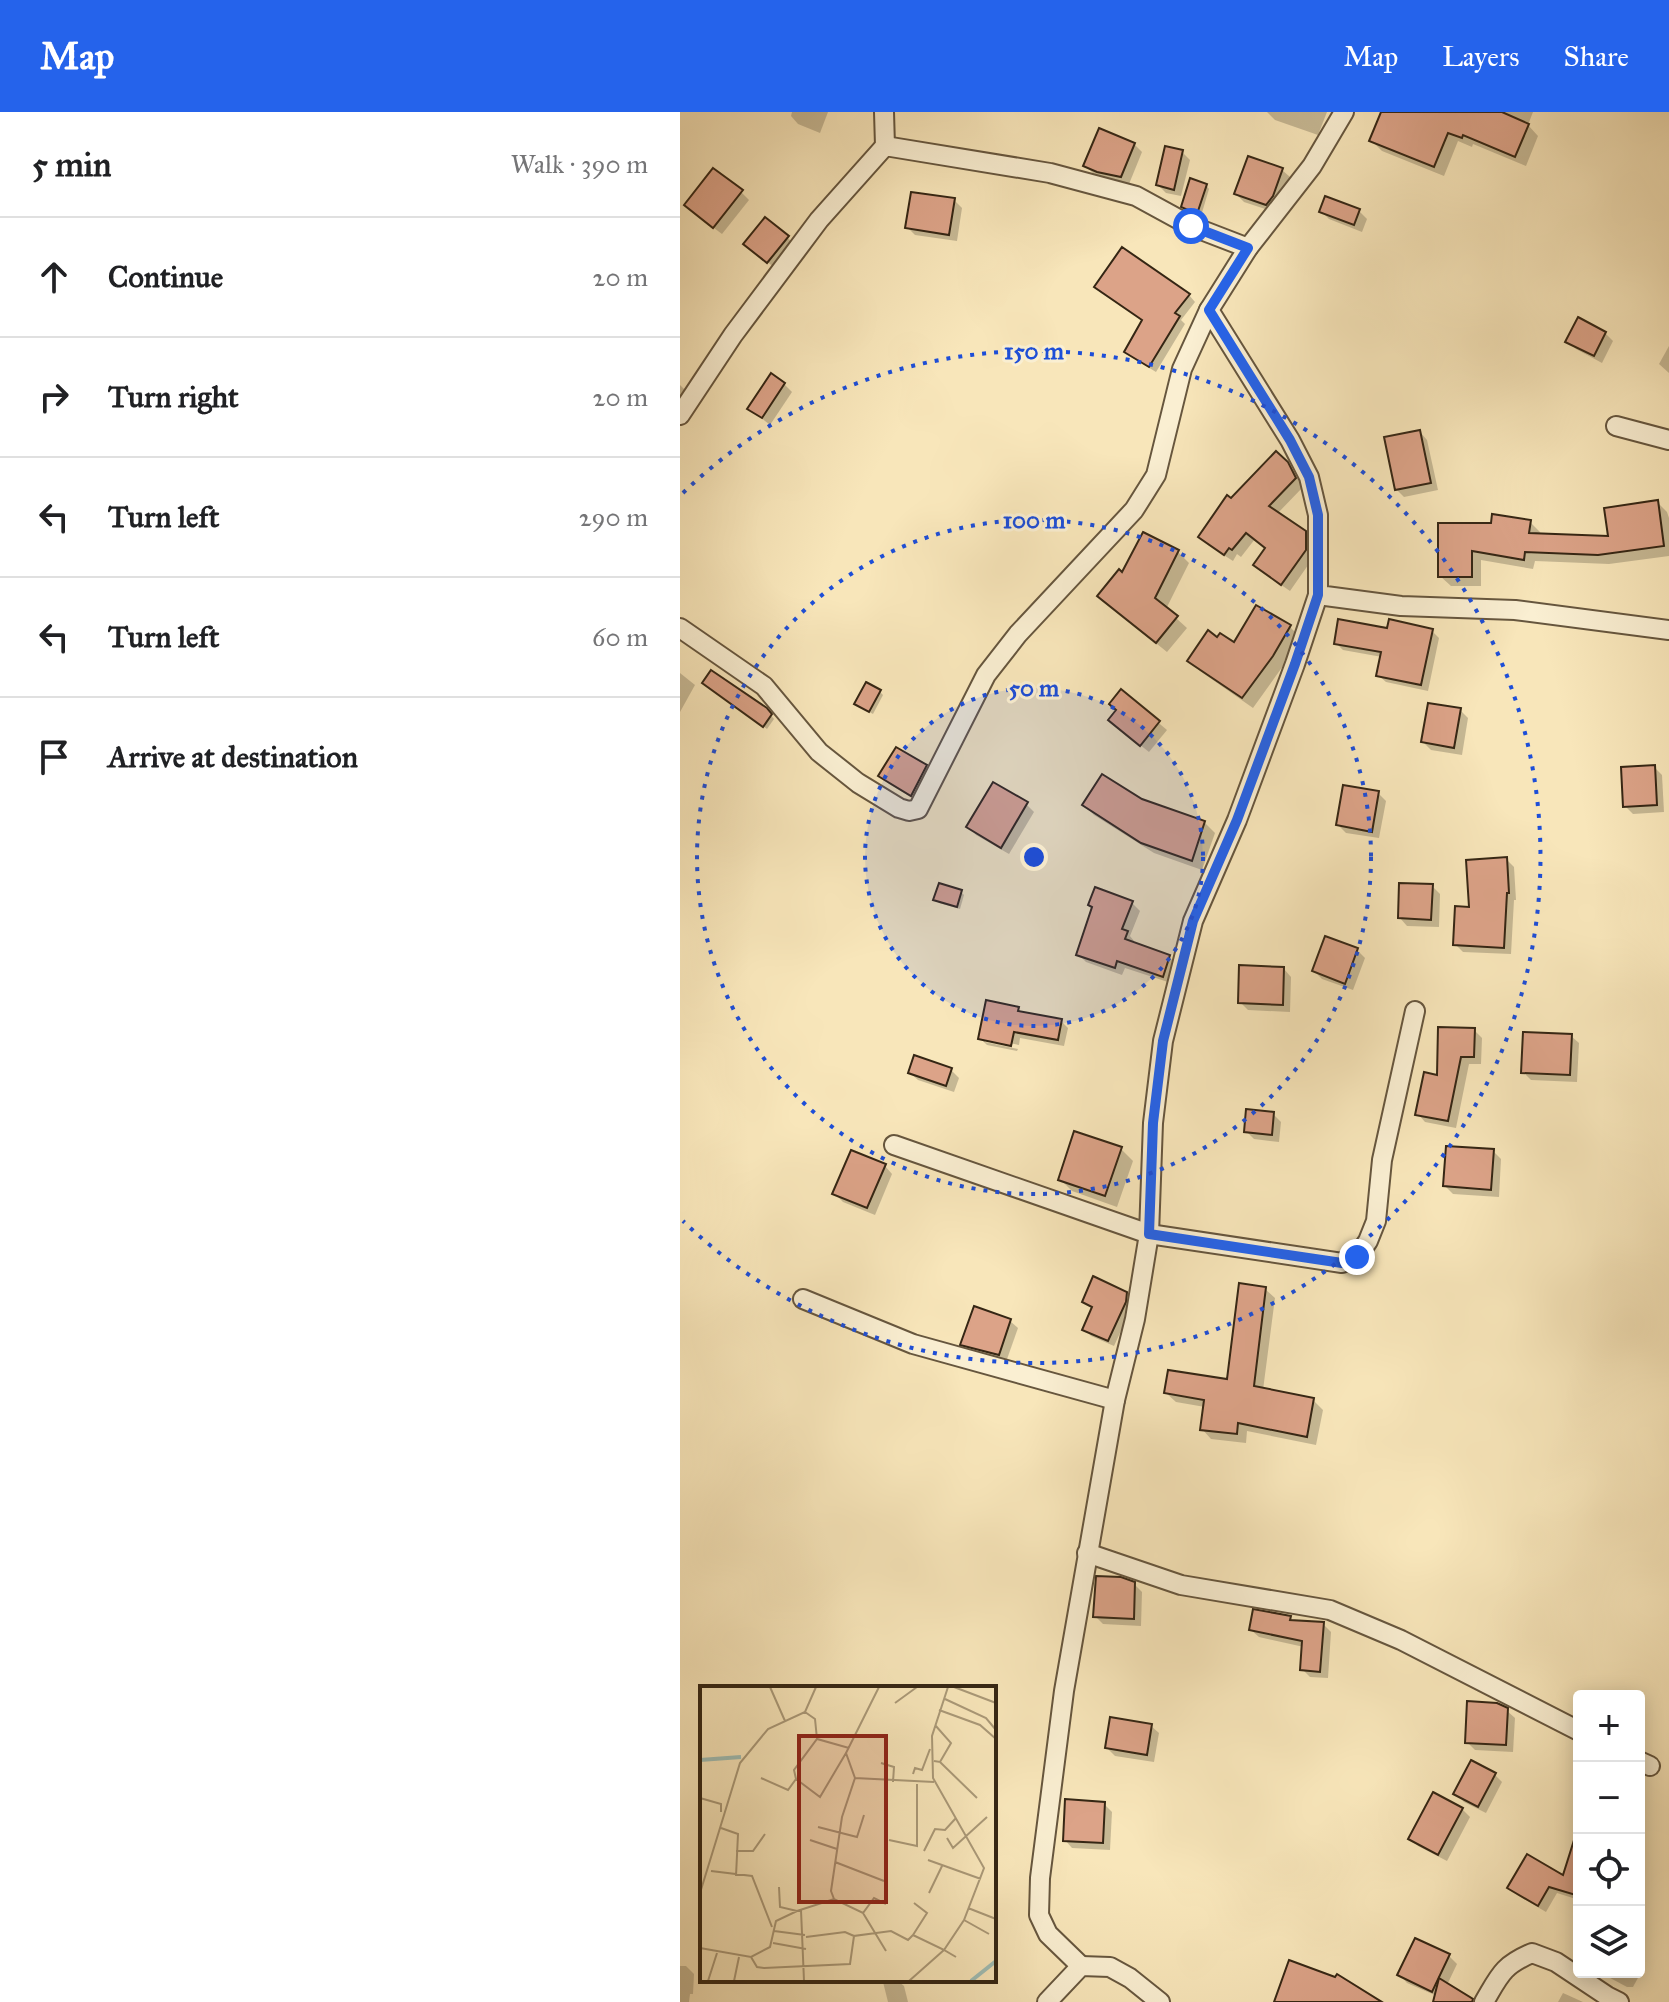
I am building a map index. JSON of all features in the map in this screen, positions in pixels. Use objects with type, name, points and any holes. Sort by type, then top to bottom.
[{"type":"street","points":[[680,415],[733,335],[819,220],[885,146],[884,112]]},
{"type":"street","points":[[680,628],[764,686],[819,752],[858,783],[899,808],[909,811],[918,809],[986,675],[1018,634],[1134,510],[1156,475],[1182,369],[1209,310],[1248,248],[1312,166],[1344,112]]},
{"type":"street","points":[[885,146],[1050,173],[1136,196],[1191,226],[1248,248]]},
{"type":"street","points":[[1160,2002],[1130,1978],[1110,1967],[1081,1966],[1048,1934],[1039,1915],[1040,1878],[1064,1691],[1087,1553],[1115,1400],[1135,1319],[1149,1234],[1153,1123],[1163,1041],[1193,921],[1237,820],[1318,595],[1318,515],[1309,477],[1290,440],[1209,310]]},
{"type":"street","points":[[1616,426],[1669,440]]},
{"type":"street","points":[[1318,595],[1401,606],[1515,610],[1669,630]]},
{"type":"street","points":[[894,1145],[1149,1234],[1342,1263],[1357,1257],[1376,1221],[1382,1160],[1415,1011]]},
{"type":"street","points":[[803,1299],[913,1344],[1115,1400]]},
{"type":"street","points":[[1087,1553],[1181,1585],[1330,1610],[1401,1640],[1573,1728]]},
{"type":"street","points":[[1484,2002],[1502,1971],[1513,1961],[1532,1953],[1556,1962],[1619,2002]]},
{"type":"street","points":[[1047,2002],[1081,1966]]},
{"type":"building","points":[[1381,112],[1502,112],[1529,124],[1515,157],[1463,135],[1462,138],[1448,133],[1434,167],[1369,141]]},
{"type":"building","points":[[1099,128],[1135,143],[1121,177],[1083,166]]},
{"type":"building","points":[[1165,146],[1183,150],[1174,190],[1156,185]]},
{"type":"building","points":[[1248,156],[1283,168],[1273,196],[1266,205],[1234,194]]},
{"type":"building","points":[[713,168],[743,190],[713,228],[684,205]]},
{"type":"building","points":[[1190,178],[1207,184],[1197,214],[1181,207]]},
{"type":"building","points":[[911,192],[955,198],[949,235],[905,228]]},
{"type":"building","points":[[1325,196],[1360,209],[1354,225],[1319,212]]},
{"type":"building","points":[[765,217],[789,236],[767,263],[743,244]]},
{"type":"building","points":[[1122,247],[1190,294],[1175,313],[1180,316],[1149,367],[1124,352],[1142,320],[1094,287]]},
{"type":"building","points":[[1578,317],[1606,332],[1594,356],[1565,342]]},
{"type":"building","points":[[771,373],[785,383],[762,418],[747,409]]},
{"type":"building","points":[[1420,430],[1431,483],[1395,490],[1384,437]]},
{"type":"building","points":[[1276,451],[1288,462],[1296,478],[1269,506],[1306,531],[1306,550],[1281,585],[1253,565],[1265,548],[1246,533],[1224,555],[1198,537],[1227,495],[1231,498]]},
{"type":"building","points":[[1658,500],[1664,546],[1598,555],[1525,552],[1524,560],[1472,551],[1472,577],[1438,577],[1438,523],[1491,523],[1492,514],[1531,520],[1529,533],[1608,536],[1604,508]]},
{"type":"building","points":[[1143,532],[1179,550],[1155,598],[1178,616],[1156,643],[1097,596],[1119,569],[1122,572]]},
{"type":"building","points":[[1256,605],[1291,625],[1242,698],[1187,661],[1208,630],[1217,637],[1220,633],[1234,642]]},
{"type":"building","points":[[1338,619],[1387,628],[1389,619],[1433,629],[1421,685],[1376,676],[1381,652],[1334,644]]},
{"type":"building","points":[[711,670],[767,708],[772,714],[763,727],[702,683]]},
{"type":"building","points":[[866,682],[881,690],[869,712],[854,704]]},
{"type":"building","points":[[1121,689],[1160,721],[1140,746],[1108,720],[1116,710],[1109,704]]},
{"type":"building","points":[[1428,703],[1461,708],[1454,748],[1421,742]]},
{"type":"building","points":[[896,747],[927,765],[911,796],[878,776]]},
{"type":"building","points":[[1655,765],[1657,805],[1623,807],[1621,767]]},
{"type":"building","points":[[1102,774],[1142,799],[1205,821],[1192,861],[1141,843],[1082,805]]},
{"type":"building","points":[[993,782],[1028,802],[1001,848],[966,827]]},
{"type":"building","points":[[1343,785],[1379,791],[1372,832],[1336,825]]},
{"type":"building","points":[[1507,857],[1509,893],[1504,948],[1453,945],[1455,906],[1469,907],[1466,860]]},
{"type":"building","points":[[939,883],[962,890],[957,907],[933,900]]},
{"type":"building","points":[[1399,883],[1433,884],[1431,920],[1398,918]]},
{"type":"building","points":[[1095,887],[1133,901],[1122,929],[1128,931],[1125,939],[1170,955],[1163,977],[1117,961],[1115,968],[1076,955],[1092,907],[1088,905]]},
{"type":"building","points":[[1325,936],[1358,948],[1345,984],[1312,971]]},
{"type":"building","points":[[1239,965],[1284,967],[1283,1005],[1238,1003]]},
{"type":"building","points":[[986,1000],[1019,1007],[1018,1011],[1062,1019],[1058,1040],[1014,1032],[1011,1046],[978,1039]]},
{"type":"building","points":[[1438,1027],[1475,1028],[1474,1057],[1461,1057],[1448,1121],[1415,1115],[1424,1072],[1437,1075]]},
{"type":"building","points":[[1523,1032],[1572,1034],[1570,1075],[1521,1073]]},
{"type":"building","points":[[914,1055],[952,1068],[946,1086],[908,1073]]},
{"type":"building","points":[[1246,1109],[1274,1112],[1272,1135],[1244,1132]]},
{"type":"building","points":[[1074,1131],[1122,1147],[1105,1196],[1058,1180]]},
{"type":"building","points":[[1446,1146],[1494,1149],[1491,1190],[1443,1186]]},
{"type":"building","points":[[851,1150],[886,1164],[867,1208],[832,1194]]},
{"type":"building","points":[[1093,1276],[1127,1292],[1126,1302],[1108,1341],[1082,1330],[1092,1307],[1082,1302]]},
{"type":"building","points":[[1239,1283],[1266,1287],[1254,1386],[1314,1398],[1307,1437],[1238,1423],[1237,1434],[1200,1430],[1204,1400],[1164,1393],[1168,1370],[1227,1379]]},
{"type":"building","points":[[974,1306],[1011,1319],[999,1355],[960,1345]]},
{"type":"building","points":[[1096,1576],[1121,1577],[1135,1582],[1134,1619],[1093,1617]]},
{"type":"building","points":[[1253,1609],[1291,1616],[1290,1620],[1324,1622],[1320,1672],[1300,1670],[1302,1641],[1249,1630]]},
{"type":"building","points":[[1467,1701],[1497,1703],[1508,1708],[1506,1745],[1465,1743]]},
{"type":"building","points":[[1110,1717],[1152,1724],[1147,1755],[1105,1748]]},
{"type":"building","points":[[1471,1760],[1496,1773],[1478,1807],[1453,1794]]},
{"type":"building","points":[[1433,1792],[1463,1808],[1438,1855],[1408,1839]]},
{"type":"building","points":[[1065,1799],[1105,1802],[1103,1843],[1063,1841]]},
{"type":"building","points":[[1573,1843],[1573,1894],[1549,1887],[1538,1906],[1507,1888],[1527,1854],[1563,1875]]},
{"type":"building","points":[[1415,1938],[1450,1954],[1432,1992],[1397,1975]]},
{"type":"building","points":[[1289,1960],[1335,1977],[1337,1974],[1382,2002],[1274,2002]]},
{"type":"building","points":[[1439,1978],[1473,1999],[1472,2002],[1433,2002]]},
{"type":"route","points":[[1191,226],[1248,248],[1209,310],[1290,440],[1309,477],[1318,515],[1318,595],[1237,820],[1193,921],[1163,1041],[1153,1123],[1149,1234],[1342,1263],[1357,1257]]}]
